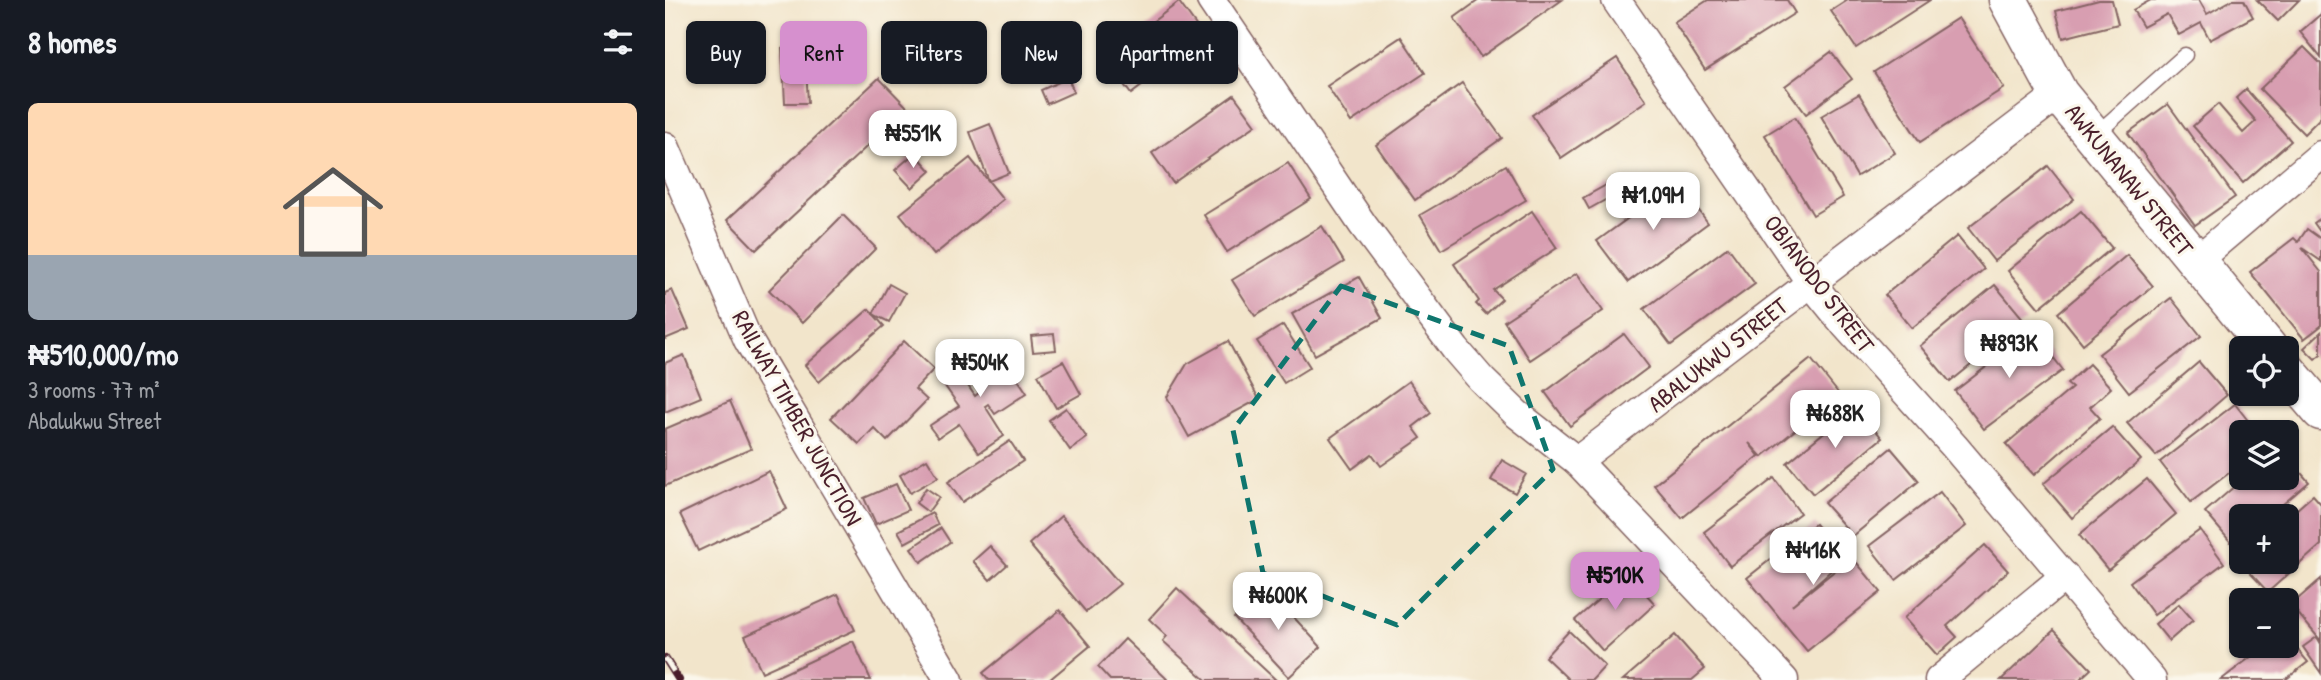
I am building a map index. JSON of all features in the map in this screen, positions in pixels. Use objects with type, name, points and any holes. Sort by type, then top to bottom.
[{"type":"street","points":[[1211,0],[1363,225],[1456,350],[1517,414],[1577,461],[1784,680]]},
{"type":"street","name":"OBIANODO STREET","points":[[1616,0],[1811,283],[2152,680]]},
{"type":"street","name":"AWKUNANAW STREET","points":[[2008,0],[2059,94],[2258,336]]},
{"type":"street","name":"ABALUKWU STREET","points":[[1577,461],[2059,94]]},
{"type":"street","name":"RAILWAY TIMBER JUNCTION","points":[[665,146],[748,340],[949,680]]},
{"type":"street","points":[[2196,261],[2321,155]]},
{"type":"street","points":[[2299,385],[2321,411]]},
{"type":"street","points":[[1940,680],[2065,576]]},
{"type":"lane","points":[[2092,137],[2185,55]]},
{"type":"highlighted area","points":[[1341,286],[1509,346],[1553,469],[1397,625],[1263,573],[1233,430]]},
{"type":"building","points":[[1479,0],[1562,0],[1481,57],[1454,18]]},
{"type":"building","points":[[1708,0],[1787,0],[1795,13],[1705,70],[1674,22]]},
{"type":"building","points":[[1848,0],[1930,0],[1856,48],[1831,11]]},
{"type":"building","points":[[2099,0],[2112,0],[2118,24],[2063,38],[2056,11]]},
{"type":"building","points":[[2151,0],[2199,0],[2207,14],[2232,0],[2244,0],[2253,17],[2210,40],[2201,23],[2179,35],[2167,14],[2143,27],[2133,10]]},
{"type":"building","points":[[2257,0],[2299,0],[2278,21]]},
{"type":"building","points":[[1179,2],[1193,21],[1154,21]]},
{"type":"building","points":[[2321,14],[2321,58],[2300,32]]},
{"type":"building","points":[[1958,18],[2004,88],[1920,142],[1874,72]]},
{"type":"building","points":[[1401,37],[1425,73],[1351,122],[1327,86]]},
{"type":"building","points":[[2304,47],[2321,64],[2321,117],[2304,134],[2260,89]]},
{"type":"building","points":[[1831,52],[1852,79],[1806,114],[1785,86]]},
{"type":"building","points":[[1617,58],[1646,101],[1561,158],[1532,115]]},
{"type":"building","points":[[879,78],[881,84],[885,84],[908,108],[756,250],[727,220]]},
{"type":"building","points":[[1462,83],[1502,138],[1415,200],[1376,145]]},
{"type":"building","points":[[784,84],[807,84],[808,103],[785,103]]},
{"type":"building","points":[[1054,84],[1071,84],[1074,92],[1047,104],[1041,90]]},
{"type":"building","points":[[1124,84],[1144,84],[1131,94]]},
{"type":"building","points":[[2246,89],[2291,141],[2243,183],[2193,126],[2218,104],[2243,133],[2256,121],[2236,98]]},
{"type":"building","points":[[1859,94],[1895,153],[1857,176],[1821,116]]},
{"type":"building","points":[[1234,95],[1256,125],[1173,183],[1152,153]]},
{"type":"building","points":[[2168,104],[2235,197],[2195,225],[2128,133]]},
{"type":"building","points":[[1795,117],[1843,197],[1813,215],[1765,135]]},
{"type":"building","points":[[990,124],[1009,173],[989,181],[970,132]]},
{"type":"building","points":[[915,153],[931,171],[912,188],[895,170]]},
{"type":"building","points":[[970,158],[1003,199],[934,255],[900,214]]},
{"type":"building","points":[[1288,163],[1311,199],[1227,252],[1204,215]]},
{"type":"building","points":[[1506,165],[1526,200],[1441,250],[1420,215]]},
{"type":"building","points":[[2048,166],[2074,199],[1994,261],[1968,228]]},
{"type":"building","points":[[1678,182],[1708,223],[1628,282],[1597,241]]},
{"type":"building","points":[[1608,184],[1614,195],[1589,209],[1583,198]]},
{"type":"building","points":[[1532,211],[1557,248],[1493,290],[1502,299],[1486,314],[1476,304],[1479,301],[1454,264]]},
{"type":"building","points":[[2081,211],[2112,248],[2039,308],[2008,271]]},
{"type":"building","points":[[843,215],[876,248],[802,323],[769,290]]},
{"type":"building","points":[[2321,218],[2321,233],[2314,223]]},
{"type":"building","points":[[1322,226],[1344,262],[1255,316],[1232,280]]},
{"type":"building","points":[[2307,229],[2321,239],[2321,261],[2302,248],[2321,272],[2321,326],[2304,339],[2250,272],[2294,238],[2298,242]]},
{"type":"building","points":[[1957,236],[1984,269],[1912,328],[1885,295]]},
{"type":"building","points":[[1728,247],[1755,284],[1671,345],[1644,309]]},
{"type":"building","points":[[2127,255],[2153,286],[2083,344],[2058,313]]},
{"type":"building","points":[[1577,273],[1603,311],[1530,360],[1504,321]]},
{"type":"building","points":[[1359,277],[1382,318],[1315,355],[1292,314]]},
{"type":"building","points":[[889,284],[905,293],[889,322],[873,314]]},
{"type":"building","points":[[1995,285],[2025,321],[1950,382],[1920,346]]},
{"type":"building","points":[[672,290],[689,329],[665,339],[665,293]]},
{"type":"building","points":[[2171,298],[2201,336],[2129,392],[2099,354]]},
{"type":"building","points":[[869,309],[884,326],[819,382],[805,365]]},
{"type":"building","points":[[1283,325],[1310,367],[1284,383],[1257,341]]},
{"type":"building","points":[[2033,331],[2063,370],[1984,429],[1955,391]]},
{"type":"building","points":[[2321,332],[2321,354],[2315,359],[2304,348]]},
{"type":"building","points":[[1054,334],[1056,350],[1033,352],[1031,336]]},
{"type":"building","points":[[1624,334],[1649,367],[1570,426],[1545,392]]},
{"type":"building","points":[[904,341],[934,369],[915,389],[927,400],[887,441],[874,428],[859,444],[831,418]]},
{"type":"building","points":[[1228,341],[1259,399],[1189,437],[1167,397],[1187,364]]},
{"type":"building","points":[[997,348],[1027,393],[995,414],[988,404],[985,406],[1004,436],[979,453],[959,424],[938,438],[929,426],[959,406],[937,375],[953,364],[975,396],[980,392],[965,370]]},
{"type":"building","points":[[684,355],[701,397],[665,412],[665,363]]},
{"type":"building","points":[[1811,359],[1839,394],[1762,457],[1749,443],[1759,456],[1682,518],[1654,485]]},
{"type":"building","points":[[1063,361],[1081,394],[1056,408],[1038,375]]},
{"type":"building","points":[[2199,362],[2227,395],[2156,456],[2127,423]]},
{"type":"building","points":[[2089,364],[2111,388],[2090,407],[2100,418],[2034,475],[2006,444],[2072,388],[2067,384]]},
{"type":"building","points":[[1409,381],[1431,413],[1413,427],[1421,438],[1381,466],[1372,454],[1352,469],[1330,438]]},
{"type":"building","points":[[730,401],[751,449],[665,486],[665,429]]},
{"type":"building","points":[[1856,406],[1882,438],[1813,494],[1787,463]]},
{"type":"building","points":[[2232,406],[2237,406],[2248,420],[2229,420],[2229,473],[2191,502],[2160,462]]},
{"type":"building","points":[[1066,408],[1087,438],[1070,450],[1049,420]]},
{"type":"building","points":[[2112,427],[2141,460],[2072,518],[2043,484]]},
{"type":"building","points":[[1010,441],[1023,461],[962,502],[948,482]]},
{"type":"building","points":[[1891,448],[1919,481],[1853,536],[1824,503]]},
{"type":"building","points":[[927,459],[938,477],[910,493],[900,475]]},
{"type":"building","points":[[1502,460],[1526,474],[1515,493],[1491,480]]},
{"type":"building","points":[[769,471],[787,509],[698,551],[680,514]]},
{"type":"building","points":[[2299,471],[2309,482],[2283,504],[2229,504],[2229,540],[2205,512],[2230,490],[2299,490]]},
{"type":"building","points":[[1774,478],[1800,513],[1730,566],[1704,532]]},
{"type":"building","points":[[2147,479],[2176,514],[2108,570],[2079,535]]},
{"type":"building","points":[[896,484],[908,510],[876,524],[864,498]]},
{"type":"building","points":[[926,488],[939,497],[928,512],[916,503]]},
{"type":"building","points":[[1940,492],[1966,526],[1896,580],[1869,546]]},
{"type":"building","points":[[2313,495],[2321,504],[2321,545],[2299,565],[2299,507]]},
{"type":"building","points":[[932,513],[938,525],[905,543],[898,531]]},
{"type":"building","points":[[1061,516],[1120,584],[1086,612],[1029,544]]},
{"type":"building","points":[[1815,524],[1844,559],[1792,605],[1852,557],[1881,592],[1807,651],[1747,578]]},
{"type":"building","points":[[941,528],[950,542],[921,562],[911,548]]},
{"type":"building","points":[[2200,530],[2224,563],[2154,615],[2130,582]]},
{"type":"building","points":[[1985,545],[2008,571],[1947,626],[1957,637],[1937,655],[1904,618]]},
{"type":"building","points":[[990,546],[1007,565],[990,580],[973,561]]},
{"type":"building","points":[[1628,574],[1655,604],[1603,651],[1575,620]]},
{"type":"building","points":[[2251,574],[2288,574],[2273,588],[2264,588]]},
{"type":"building","points":[[2321,579],[2321,641],[2299,615],[2299,598]]},
{"type":"building","points":[[1177,588],[1276,680],[1206,680],[1163,641],[1167,636],[1149,619]]},
{"type":"building","points":[[1267,588],[1321,647],[1289,677],[1234,618]]},
{"type":"building","points":[[838,594],[855,630],[762,672],[745,636]]},
{"type":"building","points":[[2179,604],[2193,620],[2169,641],[2155,624]]},
{"type":"building","points":[[1060,610],[1090,646],[1049,680],[989,680],[983,673]]},
{"type":"building","points":[[2054,630],[2091,669],[2079,680],[2001,680]]},
{"type":"building","points":[[1569,631],[1605,666],[1592,680],[1569,680],[1545,657]]},
{"type":"building","points":[[1675,635],[1705,669],[1692,680],[1623,680]]},
{"type":"building","points":[[2317,637],[2321,644],[2321,673],[2303,647]]},
{"type":"building","points":[[1125,639],[1168,680],[1110,680],[1098,667]]},
{"type":"building","points":[[853,641],[871,680],[770,680]]},
{"type":"building","points":[[2299,651],[2308,662],[2285,680],[2221,680],[2249,658],[2299,658]]},
{"type":"railway","points":[[665,658],[679,680]]}]
